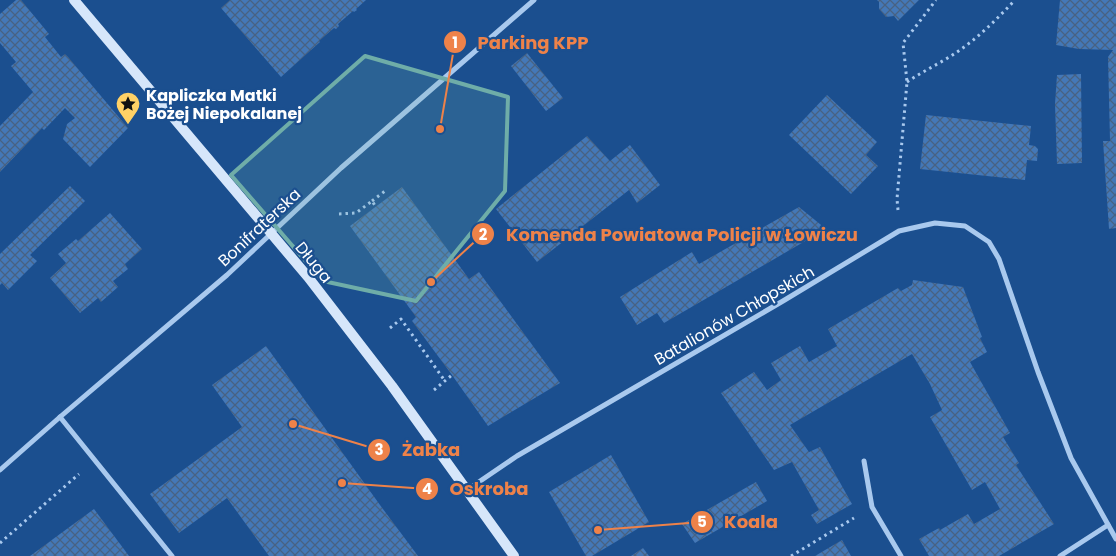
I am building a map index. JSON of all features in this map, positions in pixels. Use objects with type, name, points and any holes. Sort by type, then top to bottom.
[{"type":"street","name":"Długa","points":[[74,0],[308,277],[386,378],[514,556]]},
{"type":"street","name":"Bonifraterska","points":[[0,470],[60,416],[227,275],[341,168],[534,0]]},
{"type":"street","name":"Batalionów Chłopskich","points":[[467,490],[517,456],[899,231],[935,223],[965,226],[989,242],[999,259],[1070,458],[1116,538]]},
{"type":"street","points":[[60,416],[172,556]]},
{"type":"street","points":[[864,461],[872,507],[901,556]]},
{"type":"street","points":[[1060,556],[1108,525]]},
{"type":"path","points":[[899,231],[897,199],[907,82],[903,42],[936,0]]},
{"type":"path","points":[[907,82],[957,52],[978,36],[1015,0]]},
{"type":"path","points":[[339,214],[356,213],[385,191]]},
{"type":"path","points":[[372,201],[376,207]]},
{"type":"path","points":[[390,328],[401,320],[445,381]]},
{"type":"path","points":[[434,390],[452,375]]},
{"type":"path","points":[[0,543],[94,459]]},
{"type":"path","points":[[791,556],[872,507]]},
{"type":"highlighted area","points":[[365,56],[508,97],[505,191],[416,301],[323,281],[231,175]]},
{"type":"building","points":[[16,0],[21,0],[49,34],[45,37],[61,57],[65,54],[68,57],[128,128],[90,167],[63,139],[67,124],[75,118],[65,108],[44,130],[42,128],[0,172],[0,126],[33,92],[11,66],[16,62],[0,43],[0,14]]},
{"type":"building","points":[[230,0],[366,0],[281,77],[221,8]]},
{"type":"building","points":[[877,0],[919,0],[898,21],[894,16],[886,17],[879,9],[879,2]]},
{"type":"building","points":[[1060,0],[1116,0],[1116,228],[1109,229],[1103,141],[1110,141],[1108,57],[1113,50],[1079,49],[1056,45]]},
{"type":"building","points":[[527,53],[563,98],[546,111],[511,66]]},
{"type":"building","points":[[1081,74],[1082,163],[1057,164],[1055,104],[1057,75]]},
{"type":"building","points":[[827,95],[877,142],[866,155],[878,166],[851,194],[789,135]]},
{"type":"building","points":[[926,115],[1031,126],[1029,145],[1035,146],[1038,149],[1037,161],[1027,160],[1025,180],[920,169]]},
{"type":"building","points":[[587,136],[610,161],[630,145],[660,185],[637,203],[629,190],[537,262],[496,209]]},
{"type":"building","points":[[70,186],[85,201],[30,255],[37,261],[8,290],[2,283],[0,285],[0,254]]},
{"type":"building","points":[[402,187],[469,279],[479,272],[560,383],[488,426],[412,321],[416,317],[350,226]]},
{"type":"building","points":[[799,207],[826,229],[664,323],[657,313],[637,325],[620,297],[692,252],[699,264]]},
{"type":"building","points":[[110,213],[142,249],[125,264],[128,269],[113,281],[118,287],[101,302],[98,298],[80,313],[50,278],[66,263],[58,254],[76,239],[78,241]]},
{"type":"building","points":[[913,280],[963,287],[982,337],[980,338],[987,352],[970,362],[1010,433],[1003,437],[1019,463],[1016,465],[1054,524],[999,556],[929,556],[919,539],[939,528],[940,530],[968,514],[974,524],[1000,509],[985,482],[972,490],[930,417],[942,410],[930,384],[912,354],[790,425],[809,452],[820,447],[852,504],[817,524],[811,515],[819,510],[792,462],[774,470],[721,393],[754,372],[767,390],[781,380],[771,363],[800,346],[809,362],[837,346],[828,329],[898,288],[901,291],[912,285]]},
{"type":"building","points":[[266,346],[418,556],[269,556],[227,498],[179,533],[150,494],[242,427],[212,385]]},
{"type":"building","points":[[611,455],[649,522],[592,556],[586,556],[549,492]]},
{"type":"building","points":[[756,482],[767,501],[695,543],[682,524]]},
{"type":"building","points":[[94,509],[129,556],[30,556]]},
{"type":"building","points":[[842,540],[851,556],[815,556]]},
{"type":"building","points":[[643,548],[649,556],[631,556]]},
{"type":"place","name":"Kapliczka Matki Bożej Niepokalanej","points":[[128,125]]},
{"type":"place","name":"Parking KPP","points":[[440,129]]},
{"type":"place","name":"Komenda Powiatowa Policji w Łowiczu","points":[[431,282]]},
{"type":"place","name":"Żabka","points":[[293,424]]},
{"type":"place","name":"Oskroba","points":[[342,483]]},
{"type":"place","name":"Koala","points":[[598,530]]}]
